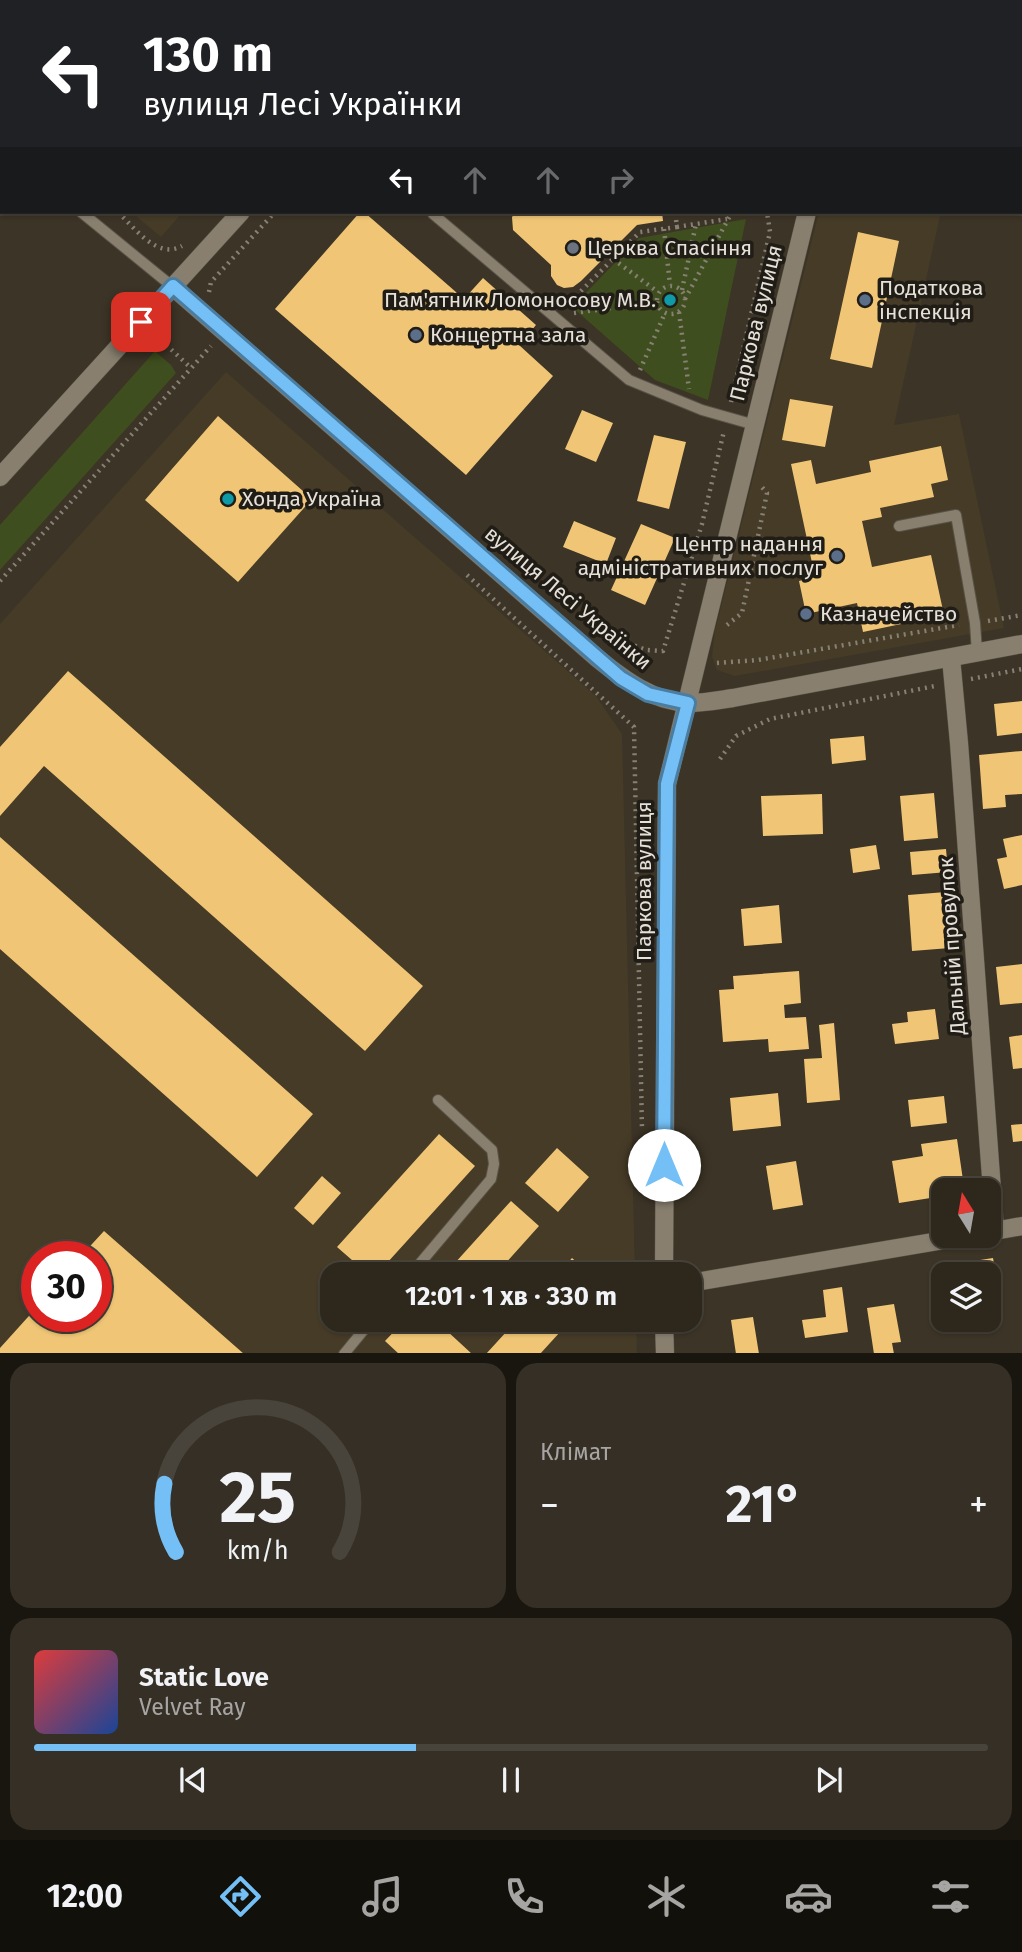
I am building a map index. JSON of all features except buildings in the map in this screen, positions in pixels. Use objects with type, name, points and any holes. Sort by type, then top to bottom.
[{"type":"street","points":[[0,477],[239,214]]},
{"type":"street","name":"Паркова вулиця","points":[[664,1262],[667,784],[807,214]]},
{"type":"street","name":"вулиця Лесі Українки","points":[[173,286],[621,678],[648,694],[688,703],[733,698],[1022,645]]},
{"type":"street","name":"Дальній провулок","points":[[951,658],[988,1178]]},
{"type":"street","points":[[1001,1230],[1022,1226]]},
{"type":"street","points":[[702,1281],[931,1242]]},
{"type":"street","points":[[664,1332],[665,1353]]},
{"type":"lane","points":[[83,214],[173,286]]},
{"type":"lane","points":[[433,214],[629,380],[702,410],[755,425]]},
{"type":"lane","points":[[899,526],[957,515],[978,653]]},
{"type":"lane","points":[[421,1262],[491,1179],[494,1164],[492,1150],[438,1100]]},
{"type":"lane","points":[[344,1353],[362,1332]]},
{"type":"path","points":[[120,214],[157,248],[168,251],[187,243]]},
{"type":"path","points":[[210,295],[208,290],[211,282],[273,214]]},
{"type":"path","points":[[675,214],[677,227]]},
{"type":"path","points":[[690,396],[679,312],[731,214]]},
{"type":"path","points":[[566,307],[640,232],[727,219]]},
{"type":"path","points":[[685,299],[682,291],[696,224]]},
{"type":"path","points":[[664,229],[670,285]]},
{"type":"path","points":[[613,259],[658,292]]},
{"type":"path","points":[[670,285],[682,291]]},
{"type":"path","points":[[656,302],[658,292],[670,285]]},
{"type":"path","points":[[573,313],[656,302]]},
{"type":"path","points":[[656,302],[665,313]]},
{"type":"path","points":[[665,313],[679,312]]},
{"type":"path","points":[[640,370],[665,313]]},
{"type":"path","points":[[0,581],[225,330]]},
{"type":"path","points":[[161,340],[191,368]]},
{"type":"path","points":[[723,629],[742,613],[767,493],[753,477]]},
{"type":"path","points":[[460,568],[634,727],[642,1136]]},
{"type":"path","points":[[719,652],[717,664],[758,660],[1022,615]]},
{"type":"path","points":[[720,759],[736,736],[769,719],[1022,669]]},
{"type":"shaded area","points":[[133,214],[181,214],[161,237]]},
{"type":"shaded area","points":[[819,214],[940,216],[894,425],[959,414],[1004,628],[735,676],[717,670],[712,657],[715,631]]},
{"type":"shaded area","points":[[226,372],[596,696],[622,734],[635,1262],[320,1262],[320,1332],[636,1332],[637,1353],[0,1353],[0,624]]},
{"type":"green space","points":[[746,219],[708,400],[655,380],[572,307],[639,238]]},
{"type":"green space","points":[[155,351],[176,373],[0,570],[0,525]]},
{"type":"place","name":"Церква Спасіння","points":[[573,248]]},
{"type":"place","name":"Пам'ятник Ломоносову М.В.","points":[[670,300]]},
{"type":"place","name":"Податкова інспекція","points":[[865,300]]},
{"type":"place","name":"Концертна зала","points":[[416,335]]},
{"type":"place","name":"Хонда Україна","points":[[228,499]]},
{"type":"place","name":"Центр надання адміністративних послуг","points":[[837,556]]},
{"type":"place","name":"Казначейство","points":[[806,614]]},
{"type":"route","points":[[141,322],[173,286],[621,678],[648,694],[688,703],[667,784],[664,1165]]}]
